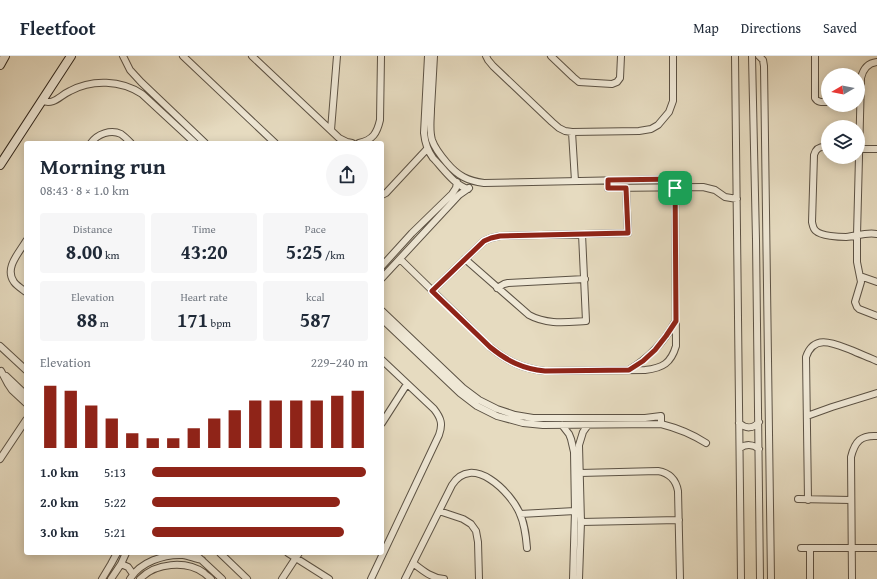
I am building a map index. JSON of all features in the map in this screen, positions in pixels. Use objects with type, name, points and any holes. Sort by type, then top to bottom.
[{"type":"main road","points":[[0,65],[5,56]]},
{"type":"main road","points":[[0,165],[71,56]]},
{"type":"street","points":[[123,56],[130,70],[141,82],[203,141]]},
{"type":"street","points":[[183,56],[273,141]]},
{"type":"street","points":[[252,56],[259,58],[339,138],[345,141]]},
{"type":"street","points":[[331,130],[337,56]]},
{"type":"street","points":[[366,141],[373,136],[378,129],[380,120],[381,56]]},
{"type":"street","points":[[400,259],[490,347],[500,355],[517,364],[532,369],[545,371],[655,369],[662,366],[674,354],[676,346],[675,179],[490,183],[473,181],[460,175],[438,152],[433,144],[430,132],[428,56]]},
{"type":"street","points":[[434,56],[425,138],[427,149],[433,158],[457,184],[468,189]]},
{"type":"street","points":[[486,56],[493,66],[552,122],[559,128],[572,132],[639,132],[658,125],[669,112],[673,101],[673,56]]},
{"type":"street","points":[[550,56],[579,82],[612,84],[617,82],[620,78],[621,56]]},
{"type":"street","points":[[735,56],[741,579]]},
{"type":"street","points":[[752,56],[759,422],[760,579]]},
{"type":"street","points":[[759,56],[763,60],[764,66],[771,579]]},
{"type":"street","points":[[816,56],[815,98],[817,101],[821,102]]},
{"type":"street","points":[[865,68],[871,63],[877,62]]},
{"type":"street","points":[[136,90],[136,84],[141,82]]},
{"type":"street","points":[[42,101],[52,102],[74,88],[94,83],[116,84],[136,90],[142,94],[193,141]]},
{"type":"street","points":[[92,141],[98,136],[110,132],[122,134],[129,141]]},
{"type":"street","points":[[572,132],[575,181]]},
{"type":"street","points":[[821,148],[815,151],[814,155],[813,228],[816,232],[821,234],[843,237],[866,233],[877,234]]},
{"type":"street","points":[[384,194],[427,149]]},
{"type":"street","points":[[865,149],[877,149]]},
{"type":"street","points":[[858,164],[856,235],[857,262],[861,282],[856,298],[856,305],[859,309],[877,316]]},
{"type":"street","points":[[384,264],[412,233],[452,194],[456,188],[460,175]]},
{"type":"street","points":[[608,180],[608,188],[707,188],[719,192],[725,197],[737,199]]},
{"type":"street","points":[[384,276],[459,195],[468,189],[473,181]]},
{"type":"street","points":[[432,291],[484,241],[491,238],[500,236],[628,233],[626,188]]},
{"type":"street","points":[[465,259],[529,315],[536,319],[559,322],[586,321],[582,234]]},
{"type":"street","points":[[24,244],[12,263],[11,268],[14,282],[24,290]]},
{"type":"street","points":[[860,276],[877,282]]},
{"type":"street","points":[[498,288],[508,283],[585,279]]},
{"type":"street","points":[[384,313],[463,388],[479,400],[497,410],[519,416],[542,419],[645,418],[661,416],[661,424]]},
{"type":"street","points":[[384,321],[460,393],[483,410],[497,416],[537,425],[661,424],[688,433],[706,443]]},
{"type":"street","points":[[629,370],[643,361],[655,350],[676,321]]},
{"type":"street","points":[[757,335],[768,336]]},
{"type":"street","points":[[808,500],[806,357],[814,345],[825,342],[834,344],[877,361]]},
{"type":"street","points":[[0,346],[24,368]]},
{"type":"street","points":[[384,362],[434,409],[441,421],[441,428],[436,442],[384,550]]},
{"type":"street","points":[[1,371],[24,393]]},
{"type":"street","points":[[1,371],[12,390],[24,401]]},
{"type":"street","points":[[384,420],[407,384]]},
{"type":"street","points":[[807,416],[877,393]]},
{"type":"street","points":[[740,423],[748,428],[753,427],[759,422]]},
{"type":"street","points":[[0,459],[24,423]]},
{"type":"street","points":[[562,425],[569,434],[573,446],[575,511],[572,579]]},
{"type":"street","points":[[579,579],[581,522],[580,440],[588,425]]},
{"type":"street","points":[[852,579],[851,456],[853,447],[859,440],[867,436],[877,436]]},
{"type":"street","points":[[740,448],[748,445],[756,446],[759,449]]},
{"type":"street","points":[[580,473],[658,472],[667,474],[674,480],[678,491],[680,579]]},
{"type":"street","points":[[405,579],[454,482],[462,475],[469,473],[484,476],[502,488],[512,499],[520,514],[524,527],[527,548]]},
{"type":"street","points":[[798,499],[851,500]]},
{"type":"street","points":[[439,511],[463,519],[471,524],[476,531],[478,538],[479,579]]},
{"type":"street","points":[[520,514],[575,511]]},
{"type":"street","points":[[581,522],[679,520]]},
{"type":"street","points":[[801,548],[877,548]]},
{"type":"street","points":[[810,548],[810,579]]},
{"type":"street","points":[[102,579],[116,555]]},
{"type":"street","points":[[111,579],[125,555]]},
{"type":"street","points":[[121,564],[128,567],[131,577],[148,563],[166,556],[184,555],[202,560]]},
{"type":"street","points":[[196,555],[222,579]]},
{"type":"street","points":[[222,555],[247,579]]},
{"type":"street","points":[[282,579],[297,555],[329,579]]},
{"type":"street","points":[[370,579],[382,555]]},
{"type":"street","points":[[760,562],[771,562]]},
{"type":"street","points":[[413,563],[430,575],[444,579]]},
{"type":"street","points":[[140,579],[151,571],[172,565],[182,565],[193,568],[203,572],[211,579]]},
{"type":"route","points":[[675,179],[675,188],[676,321],[672,329],[655,350],[643,361],[629,370],[545,371],[532,369],[509,361],[490,347],[432,291],[484,241],[491,238],[500,236],[628,233],[626,188],[608,188],[608,180],[675,179]]}]
